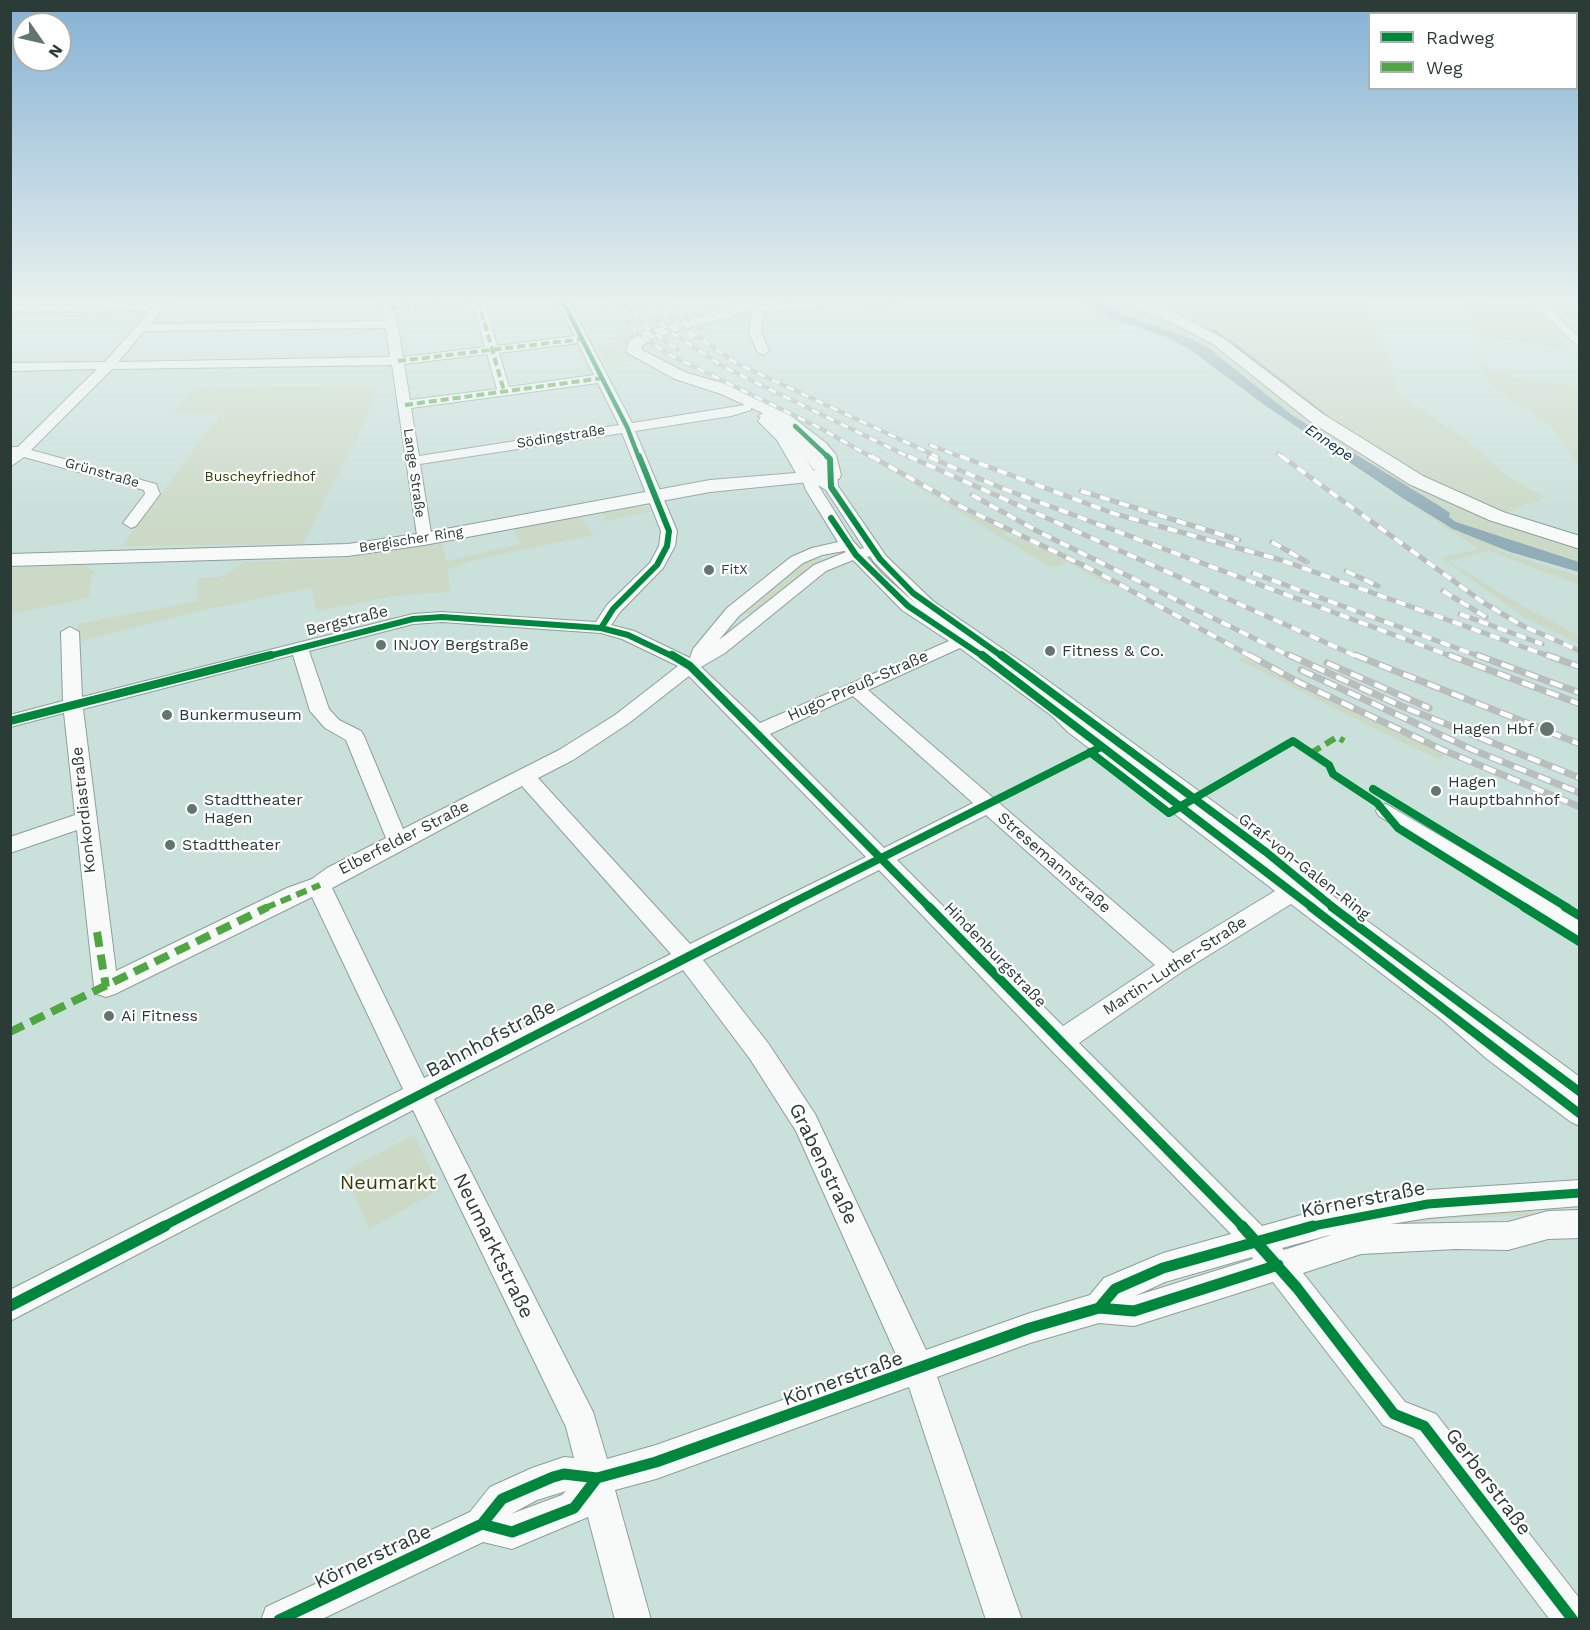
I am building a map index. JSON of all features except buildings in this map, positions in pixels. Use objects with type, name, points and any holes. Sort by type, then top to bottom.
[{"type":"main road","points":[[685,376],[752,401],[795,426],[830,459],[831,481]]},
{"type":"main road","points":[[1263,376],[1325,424],[1416,480],[1496,516],[1580,543]]},
{"type":"main road","points":[[714,388],[720,394],[765,416],[784,437],[808,477]]},
{"type":"main road","name":"Bergischer Ring","points":[[10,560],[100,555],[311,553],[424,539],[710,486],[808,477],[831,481]]},
{"type":"street","points":[[10,463],[17,451],[97,376]]},
{"type":"street","name":"Lange Straße","points":[[400,376],[424,539]]},
{"type":"street","points":[[500,376],[504,391]]},
{"type":"street","points":[[405,405],[603,378],[656,495],[668,526],[669,537],[657,565],[613,609],[601,628]]},
{"type":"street","name":"Södingstraße","points":[[412,461],[731,412],[746,406]]},
{"type":"street","points":[[765,416],[774,418],[785,426],[805,447],[831,481],[859,550]]},
{"type":"street","name":"Grünstraße","points":[[17,451],[152,487],[153,494],[131,523]]},
{"type":"street","points":[[808,477],[813,490],[859,550]]},
{"type":"street","name":"Elberfelder Straße","points":[[690,666],[705,643],[733,612],[797,560],[818,551],[859,550]]},
{"type":"street","name":"Elberfelder Straße","points":[[106,987],[294,894],[321,885],[327,878],[525,777],[622,719],[690,666],[719,649],[820,568],[859,550]]},
{"type":"street","name":"Graf-von-Galen-Ring","points":[[859,550],[895,595],[1059,712],[1075,728],[1292,891],[1580,1114]]},
{"type":"street","name":"Graf-von-Galen-Ring","points":[[859,550],[892,573],[927,605],[1023,671],[1266,852],[1317,896],[1580,1092]]},
{"type":"street","points":[[733,612],[754,621]]},
{"type":"street","name":"Bergstraße","points":[[10,721],[383,625],[428,617],[601,628],[628,635],[690,666]]},
{"type":"street","name":"Konkordiastraße","points":[[69,633],[73,706],[106,987]]},
{"type":"street","name":"Hugo-Preuß-Straße","points":[[757,732],[960,642]]},
{"type":"street","points":[[299,647],[320,711],[332,724],[354,736],[398,842]]},
{"type":"street","name":"Hindenburgstraße","points":[[690,666],[1268,1253]]},
{"type":"street","name":"Stresemannstraße","points":[[855,688],[1172,966]]},
{"type":"street","name":"Grabenstraße","points":[[525,777],[687,957],[766,1061],[806,1123],[919,1370],[1004,1620]]},
{"type":"street","name":"Bahnhofstraße","points":[[10,1306],[687,957],[988,805]]},
{"type":"street","points":[[1386,811],[1580,930]]},
{"type":"street","points":[[10,845],[85,819]]},
{"type":"street","name":"Neumarktstraße","points":[[321,885],[326,905],[580,1424],[597,1478],[633,1620]]},
{"type":"street","name":"Martin-Luther-Straße","points":[[1060,1042],[1172,966],[1292,891]]},
{"type":"street","name":"Körnerstraße","points":[[279,1620],[482,1524],[512,1532],[574,1508],[597,1478],[674,1456],[919,1370],[1030,1328],[1099,1308],[1134,1311],[1268,1253],[1303,1227],[1374,1211],[1455,1202],[1580,1193]]},
{"type":"street","name":"Körnerstraße","points":[[1268,1253],[1361,1240],[1456,1235],[1508,1236],[1548,1225],[1580,1224]]},
{"type":"street","name":"Gerberstraße","points":[[1268,1253],[1394,1414],[1424,1425],[1573,1620]]},
{"type":"green space","points":[[1244,376],[1255,376],[1328,432],[1387,469],[1579,548],[1579,562],[1456,523],[1449,517],[1449,513],[1438,505],[1292,415]]},
{"type":"green space","points":[[1275,376],[1394,376],[1398,394],[1468,441],[1511,479],[1546,497],[1505,513],[1427,480],[1339,425]]},
{"type":"green space","points":[[1485,376],[1509,376],[1579,387],[1579,467],[1555,430],[1486,381]]},
{"type":"green space","name":"Buscheyfriedhof","points":[[374,386],[375,394],[365,420],[303,544],[122,546],[221,414],[172,413],[193,389]]},
{"type":"green space","points":[[880,463],[952,505],[1008,531],[1004,535],[1015,540],[1018,538],[1025,540],[1037,549],[1040,546],[1113,583],[1108,585],[1068,562],[1052,568],[881,465],[876,465]]},
{"type":"green space","points":[[1403,500],[1453,529],[1502,548],[1497,550],[1579,576],[1579,585],[1489,551],[1448,561],[1507,597],[1579,636],[1579,644],[1524,617],[1441,558],[1479,549]]},
{"type":"green space","points":[[640,506],[648,507],[650,512],[605,521],[602,513]]},
{"type":"green space","points":[[578,515],[594,535],[474,560],[448,569],[450,592],[394,596],[317,611],[311,588],[198,611],[77,642],[77,624],[198,601],[197,579],[224,576],[244,562],[339,559],[442,543],[446,561],[521,544],[513,528]]},
{"type":"green space","points":[[817,555],[822,560],[751,615],[743,613],[787,578],[790,570]]},
{"type":"green space","points":[[85,565],[95,573],[92,574],[89,598],[11,614],[11,568]]},
{"type":"green space","points":[[1243,657],[1445,755],[1441,760],[1406,744],[1239,660]]},
{"type":"green space","name":"Neumarkt","points":[[414,1135],[440,1189],[369,1229],[345,1171]]},
{"type":"green space","points":[[1534,1211],[1536,1216],[1447,1218],[1367,1230],[1316,1241],[1314,1236],[1365,1223],[1468,1212]]},
{"type":"water","name":"Ennepe","points":[[1226,376],[1244,376],[1292,415],[1438,505],[1450,513],[1449,517],[1456,522],[1579,562],[1579,572],[1510,552],[1453,529],[1404,499]]},
{"type":"waterway","points":[[1275,376],[1328,418]]},
{"type":"railway","points":[[713,376],[820,428],[873,458]]},
{"type":"railway","points":[[743,376],[911,458]]},
{"type":"railway","points":[[764,376],[938,457]]},
{"type":"railway","points":[[930,445],[964,458]]},
{"type":"railway","points":[[1278,454],[1283,458]]},
{"type":"railway","points":[[871,456],[962,507],[1097,572],[1252,657]]},
{"type":"railway","points":[[908,456],[1358,657]]},
{"type":"railway","points":[[960,456],[1112,513],[1281,560],[1551,657]]},
{"type":"railway","points":[[1281,456],[1484,603],[1521,625],[1580,651]]},
{"type":"railway","points":[[929,457],[1004,489],[1453,657]]},
{"type":"railway","points":[[1081,491],[1239,540]]},
{"type":"railway","points":[[972,495],[1039,532],[1292,657]]},
{"type":"railway","points":[[1272,542],[1307,562]]},
{"type":"railway","points":[[1346,571],[1378,586]]},
{"type":"railway","points":[[1253,573],[1481,657]]},
{"type":"railway","points":[[1443,591],[1486,617]]},
{"type":"railway","points":[[1460,614],[1542,644]]},
{"type":"railway","points":[[1249,655],[1298,682],[1443,750],[1580,807]]},
{"type":"railway","points":[[1289,655],[1401,706],[1580,778]]},
{"type":"railway","points":[[1355,655],[1580,744]]},
{"type":"railway","points":[[1449,655],[1580,704]]},
{"type":"railway","points":[[1477,655],[1580,693]]},
{"type":"railway","points":[[1547,655],[1580,667]]},
{"type":"railway","points":[[1327,663],[1429,708]]},
{"type":"railway","points":[[1301,670],[1473,750],[1580,793]]},
{"type":"marked path","points":[[500,376],[504,391]]},
{"type":"marked path","points":[[405,405],[603,378]]},
{"type":"marked path","points":[[1311,753],[1337,737],[1344,741]]},
{"type":"marked path","points":[[10,1032],[295,894],[320,885]]},
{"type":"marked path","points":[[97,932],[106,987]]},
{"type":"cycle path","points":[[601,376],[627,427],[669,531],[667,546],[657,565],[613,609],[601,628]]},
{"type":"cycle path","points":[[795,426],[830,459],[831,487],[880,559],[913,593],[1023,671],[1266,852],[1317,896],[1580,1092]]},
{"type":"cycle path","points":[[831,518],[856,555],[908,606],[981,654],[1059,712],[1075,728],[1449,1011],[1496,1051],[1580,1114]]},
{"type":"cycle path","points":[[10,721],[413,619],[442,617],[601,628],[628,635],[670,654],[690,666],[757,732],[1257,1241],[1297,1288],[1394,1414],[1424,1426],[1573,1620]]},
{"type":"cycle path","points":[[1090,752],[1169,813],[1293,741],[1329,765],[1329,770],[1333,774],[1377,803],[1398,828],[1580,942]]},
{"type":"cycle path","points":[[10,1306],[561,1020],[1101,747]]},
{"type":"cycle path","points":[[1373,789],[1580,916]]},
{"type":"cycle path","points":[[1099,1308],[1115,1289],[1163,1268],[1326,1222],[1428,1204],[1580,1193]]},
{"type":"cycle path","points":[[279,1620],[482,1524],[502,1499],[553,1477],[564,1474],[597,1478],[656,1462],[1030,1328],[1099,1308],[1134,1311],[1278,1265]]},
{"type":"cycle path","points":[[482,1524],[512,1532],[574,1508],[597,1478]]},
{"type":"place","name":"FitX","points":[[709,570]]},
{"type":"place","name":"INJOY Bergstraße","points":[[381,645]]},
{"type":"place","name":"Fitness & Co.","points":[[1050,651]]},
{"type":"place","name":"Bunkermuseum","points":[[167,715]]},
{"type":"place","name":"Hagen Hbf","points":[[1547,729]]},
{"type":"place","name":"Hagen Hauptbahnhof","points":[[1436,791]]},
{"type":"place","name":"Stadttheater Hagen","points":[[192,809]]},
{"type":"place","name":"Stadttheater","points":[[170,845]]},
{"type":"place","name":"Ai Fitness","points":[[109,1016]]}]
